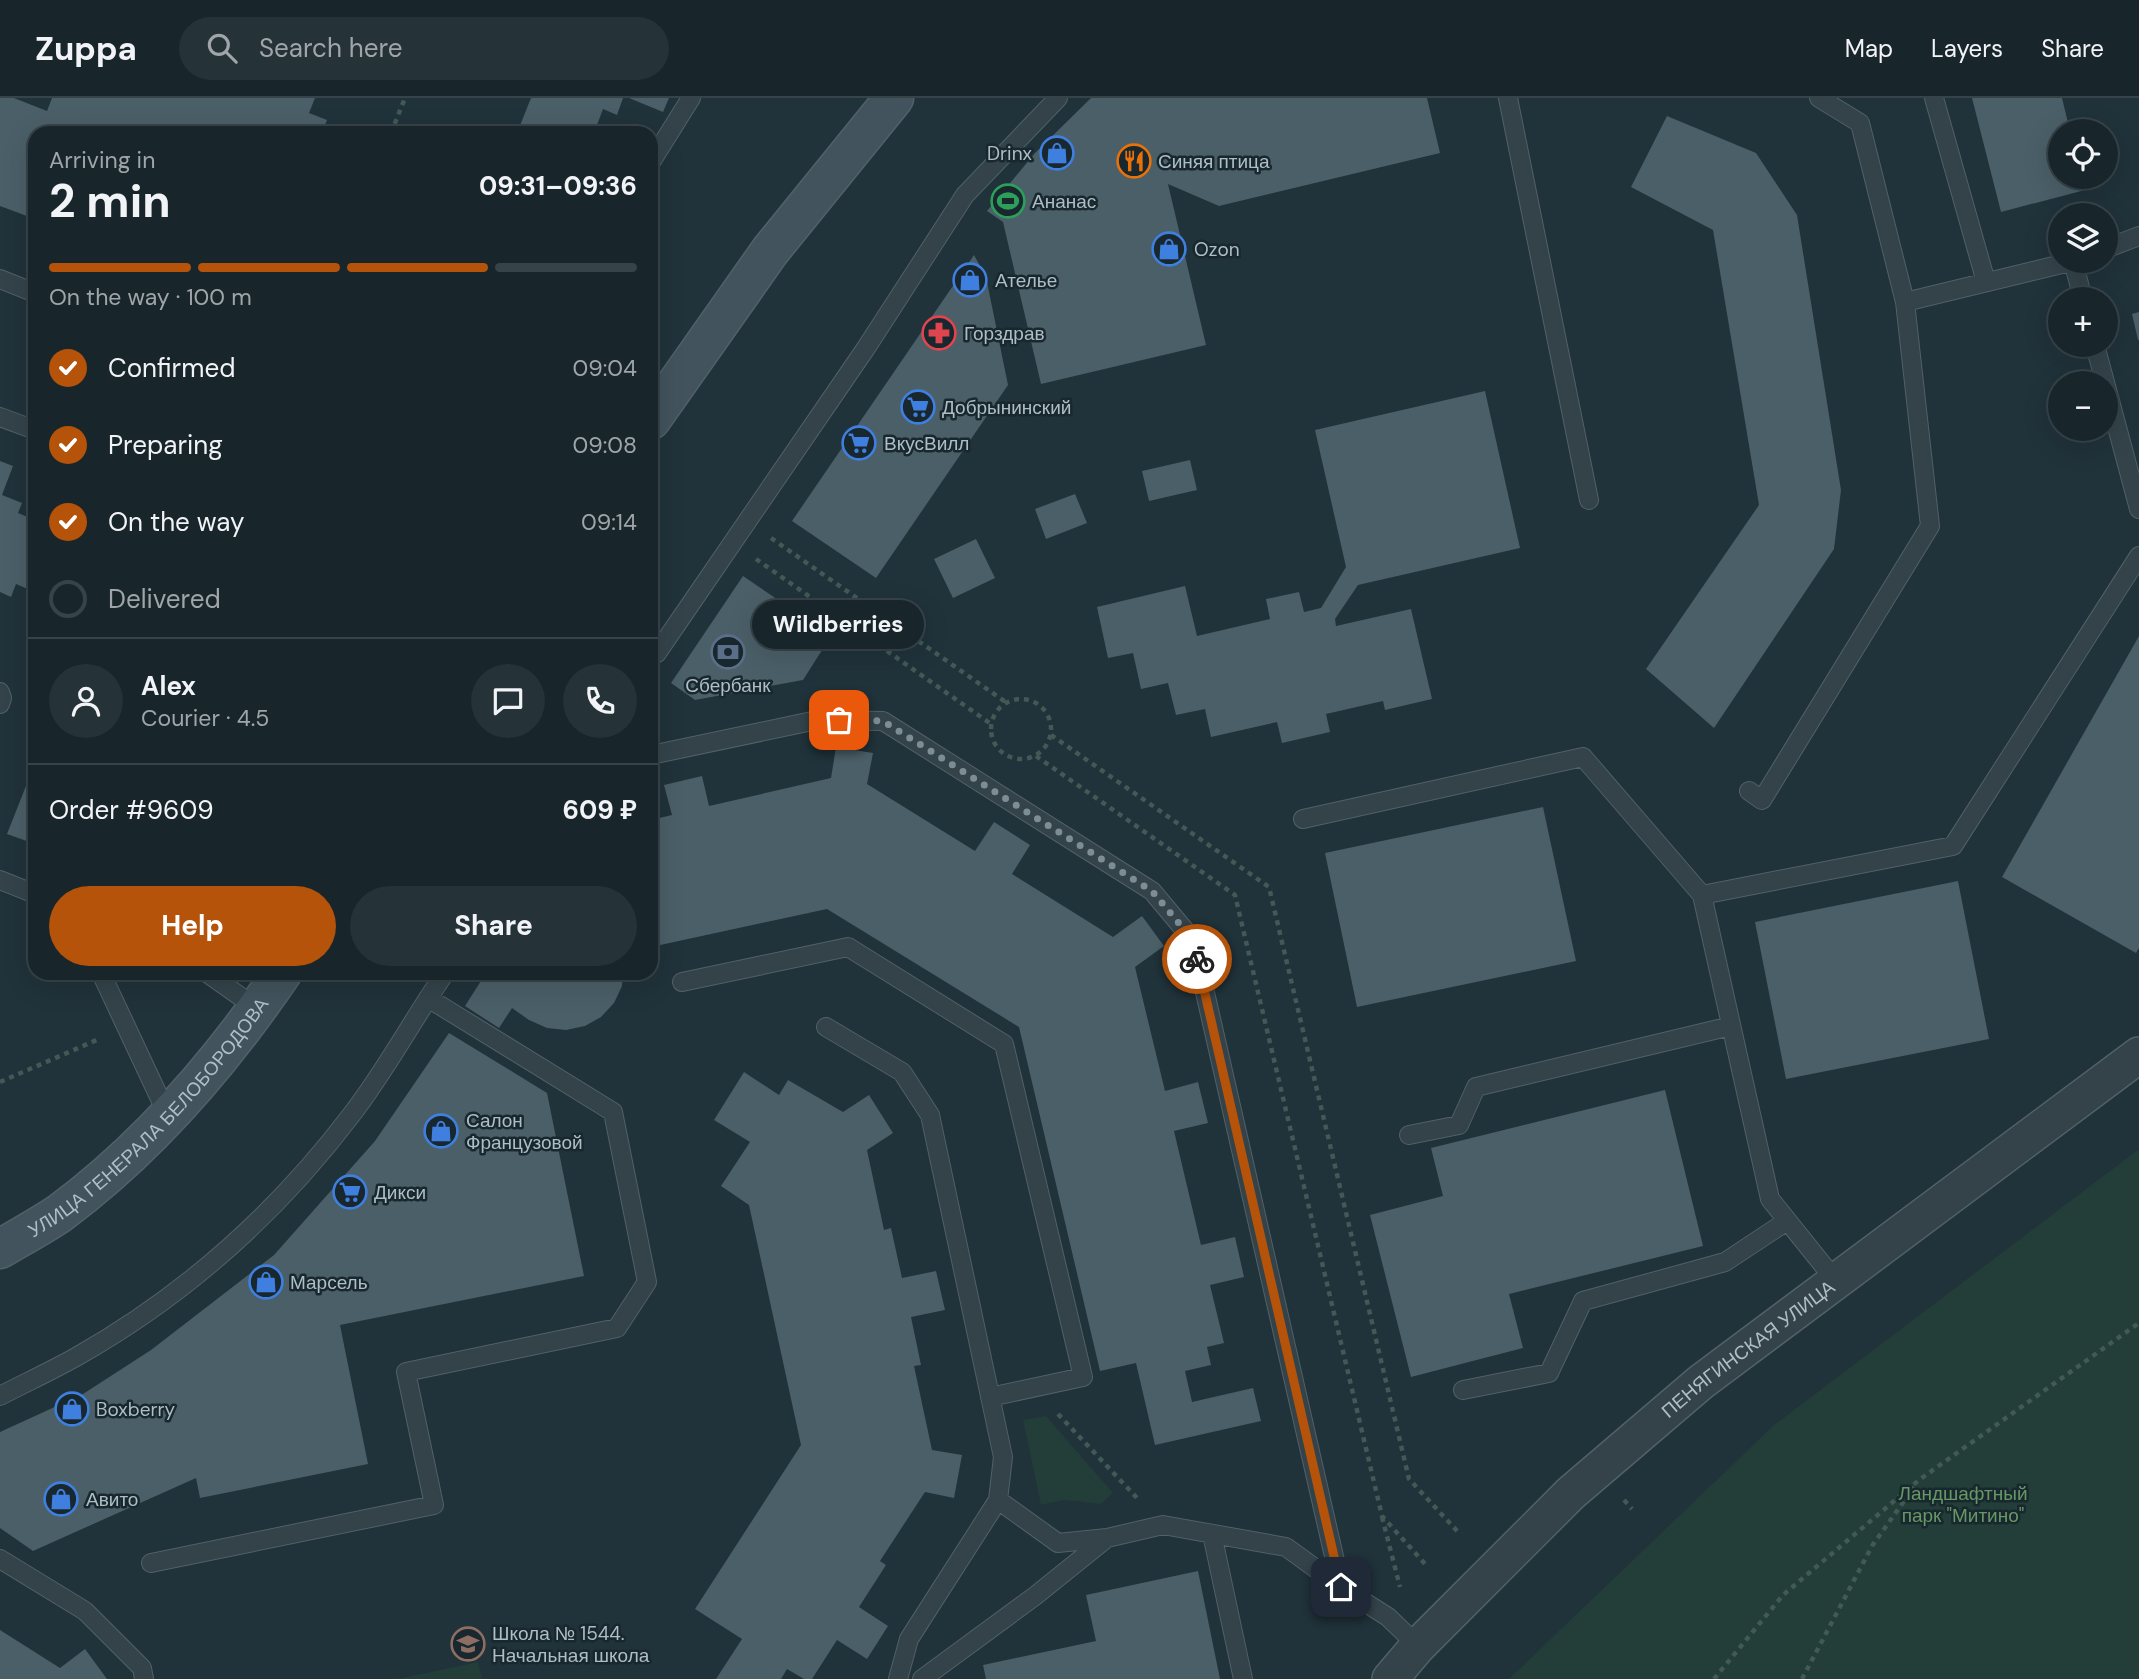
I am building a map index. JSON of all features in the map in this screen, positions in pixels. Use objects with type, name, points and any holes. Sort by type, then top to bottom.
[{"type":"main road","points":[[658,410],[770,251],[894,98]]},
{"type":"main road","name":"УЛИЦА ГЕНЕРАЛА БЕЛОБОРОДОВА","points":[[0,1249],[58,1214],[116,1168],[169,1118],[258,1009],[277,980]]},
{"type":"street","name":"ПЕНЯГИНСКАЯ УЛИЦА","points":[[1390,1679],[1418,1646],[1570,1493],[1701,1382],[2139,1055]]},
{"type":"lane","points":[[658,151],[691,98]]},
{"type":"lane","points":[[658,652],[866,348],[965,195],[1058,98]]},
{"type":"lane","points":[[1508,98],[1590,500]]},
{"type":"lane","points":[[1749,791],[1762,800],[1930,526],[1905,302],[1860,123],[1819,98]]},
{"type":"lane","points":[[1934,98],[1986,282]]},
{"type":"lane","points":[[2118,244],[2139,236]]},
{"type":"lane","points":[[1905,302],[2048,267]]},
{"type":"lane","points":[[0,279],[28,290]]},
{"type":"lane","points":[[2098,357],[2139,509]]},
{"type":"lane","points":[[0,417],[28,427]]},
{"type":"lane","points":[[1702,895],[1953,846],[2139,556]]},
{"type":"lane","points":[[0,692],[0,704]]},
{"type":"lane","points":[[658,754],[817,720],[883,721],[1152,891],[1193,940],[1341,1587]]},
{"type":"lane","points":[[1303,819],[1583,757],[1702,895],[1770,1199],[1835,1280]]},
{"type":"lane","points":[[0,880],[28,891]]},
{"type":"lane","points":[[682,982],[848,947],[1004,1044],[1083,1377],[990,1397]]},
{"type":"lane","points":[[104,980],[169,1118]]},
{"type":"lane","points":[[217,980],[258,1009]]},
{"type":"lane","points":[[0,1395],[75,1358],[134,1322],[214,1262],[282,1198],[353,1113],[440,980]]},
{"type":"lane","points":[[151,1563],[434,1505],[406,1371],[617,1328],[647,1282],[612,1111],[428,999]]},
{"type":"lane","points":[[1409,1135],[1459,1125],[1476,1087],[1731,1026]]},
{"type":"lane","points":[[826,1027],[902,1072],[930,1115],[1003,1457],[998,1500],[909,1639],[898,1679]]},
{"type":"lane","points":[[1463,1391],[1549,1373],[1583,1301],[1726,1262],[1787,1221]]},
{"type":"lane","points":[[998,1500],[1059,1543],[1107,1538],[1163,1525],[1286,1547],[1388,1617],[1418,1646]]},
{"type":"lane","points":[[1212,1534],[1244,1679]]},
{"type":"lane","points":[[922,1679],[1035,1596],[1107,1538]]},
{"type":"lane","points":[[0,1559],[85,1611],[142,1668],[144,1679]]},
{"type":"path","points":[[394,126],[405,98]]},
{"type":"path","points":[[747,521],[1007,703]]},
{"type":"path","points":[[732,543],[991,724]]},
{"type":"path","points":[[1020,699],[1033,701],[1045,709],[1051,721],[1051,735],[1046,747],[1036,756],[1023,760],[1010,757],[998,749],[992,737],[991,724],[996,712],[1007,703],[1020,699]]},
{"type":"path","points":[[1051,735],[1269,887],[1409,1479],[1458,1532]]},
{"type":"path","points":[[0,1082],[126,1027]]},
{"type":"path","points":[[1714,1679],[1783,1595],[1919,1480],[2139,1323]]},
{"type":"path","points":[[1034,1387],[1163,1525]]},
{"type":"path","points":[[1802,1679],[1872,1546],[1919,1480]]},
{"type":"path","points":[[1382,1517],[1402,1598]]},
{"type":"green space","name":"Ландшафтный парк \"Митино\"","points":[[2139,1149],[2139,1679],[1509,1679],[1774,1425]]},
{"type":"green space","points":[[1046,1416],[1113,1493],[1101,1504],[1064,1500],[1041,1505],[1023,1420]]},
{"type":"green space","points":[[478,1662],[482,1679],[397,1679]]},
{"type":"building","points":[[0,98],[14,98],[47,111],[52,98],[315,98],[309,113],[327,120],[325,126],[28,126],[28,216],[0,206]]},
{"type":"building","points":[[531,98],[623,98],[617,115],[603,109],[597,126],[520,126]]},
{"type":"building","points":[[629,98],[669,98],[663,112]]},
{"type":"building","points":[[1091,98],[1427,98],[1440,153],[1219,206],[1168,184],[1206,345],[1041,384],[1003,222],[987,211],[1035,153]]},
{"type":"building","points":[[1972,98],[2062,98],[2067,119],[2048,119],[2048,189],[2085,190],[2001,212]]},
{"type":"building","points":[[1667,116],[1756,153],[1797,215],[1841,490],[1834,549],[1714,728],[1646,669],[1759,505],[1713,230],[1631,187]]},
{"type":"building","points":[[974,255],[986,277],[1008,385],[876,578],[792,521]]},
{"type":"building","points":[[2139,312],[2139,340],[2138,340],[2132,314]]},
{"type":"building","points":[[1485,391],[1520,548],[1358,585],[1335,619],[1336,626],[1411,609],[1432,699],[1385,710],[1383,701],[1326,714],[1330,732],[1282,743],[1277,722],[1211,737],[1205,709],[1176,715],[1168,683],[1141,689],[1133,653],[1108,658],[1097,607],[1185,586],[1197,636],[1270,619],[1266,599],[1299,592],[1304,612],[1321,608],[1346,567],[1315,430]]},
{"type":"building","points":[[1190,460],[1197,490],[1149,501],[1142,471]]},
{"type":"building","points":[[0,461],[13,466],[2,495],[22,503],[18,513],[28,517],[28,589],[16,584],[11,597],[0,592]]},
{"type":"building","points":[[1075,494],[1087,523],[1046,539],[1035,509]]},
{"type":"building","points":[[976,539],[995,578],[953,598],[934,559]]},
{"type":"building","points":[[743,576],[831,636],[803,680],[695,700],[671,683]]},
{"type":"building","points":[[2139,636],[2139,948],[2136,953],[2002,877]]},
{"type":"building","points":[[836,747],[873,753],[867,784],[975,851],[994,822],[1030,845],[1012,874],[1113,937],[1142,916],[1164,946],[1135,967],[1165,1091],[1198,1082],[1208,1123],[1174,1131],[1201,1245],[1235,1237],[1244,1277],[1210,1285],[1224,1343],[1207,1347],[1211,1365],[1185,1371],[1192,1402],[1253,1388],[1261,1421],[1155,1445],[1136,1363],[1100,1371],[1019,1027],[827,909],[658,945],[658,818],[672,815],[664,785],[702,776],[709,806],[831,778]]},
{"type":"building","points":[[28,781],[28,842],[7,834]]},
{"type":"building","points":[[1543,807],[1576,961],[1357,1007],[1325,853]]},
{"type":"building","points":[[1958,881],[1989,1039],[1786,1079],[1755,922]]},
{"type":"building","points":[[482,980],[622,980],[614,1003],[601,1017],[585,1026],[566,1030],[547,1028],[512,1008],[499,1028],[465,1006]]},
{"type":"building","points":[[449,1033],[547,1093],[584,1276],[340,1325],[368,1464],[200,1498],[196,1478],[33,1551],[0,1528],[0,1432],[83,1394],[151,1350],[274,1255],[375,1141]]},
{"type":"building","points":[[744,1072],[779,1095],[788,1080],[843,1112],[869,1095],[893,1133],[867,1150],[884,1230],[891,1228],[902,1278],[936,1271],[945,1310],[911,1317],[921,1365],[914,1366],[932,1450],[962,1455],[954,1498],[925,1492],[880,1561],[886,1565],[859,1607],[888,1626],[867,1659],[837,1640],[812,1679],[804,1679],[787,1669],[781,1679],[716,1679],[742,1639],[695,1609],[801,1445],[749,1205],[721,1186],[750,1142],[714,1120]]},
{"type":"building","points":[[1665,1090],[1703,1246],[1509,1294],[1523,1348],[1411,1377],[1370,1215],[1443,1196],[1431,1148]]},
{"type":"building","points":[[1198,1571],[1220,1679],[986,1679],[983,1665],[1096,1641],[1086,1595]]},
{"type":"building","points":[[0,1630],[60,1668],[85,1649],[107,1679],[0,1679]]},
{"type":"way so far","points":[[839,720],[883,721],[1152,891],[1193,940],[1197,959]]},
{"type":"place","name":"Drinx","points":[[1057,153]]},
{"type":"place","name":"Синяя птица","points":[[1134,161]]},
{"type":"place","name":"Ананас","points":[[1008,201]]},
{"type":"place","name":"Ozon","points":[[1169,249]]},
{"type":"place","name":"Ателье","points":[[970,280]]},
{"type":"place","name":"Горздрав","points":[[939,333]]},
{"type":"place","name":"Добрынинский","points":[[918,407]]},
{"type":"place","name":"ВкусВилл","points":[[859,443]]},
{"type":"place","name":"Сбербанк","points":[[728,652]]},
{"type":"place","name":"Wildberries","points":[[839,720]]},
{"type":"place","name":"Салон Французовой","points":[[441,1131]]},
{"type":"place","name":"Дикси","points":[[350,1192]]},
{"type":"place","name":"Марсель","points":[[266,1282]]},
{"type":"place","name":"Boxberry","points":[[72,1409]]},
{"type":"place","name":"Авито","points":[[61,1499]]},
{"type":"place","name":"Школа № 1544. Начальная школа","points":[[468,1644]]},
{"type":"route","points":[[1197,959],[1341,1587]]}]
